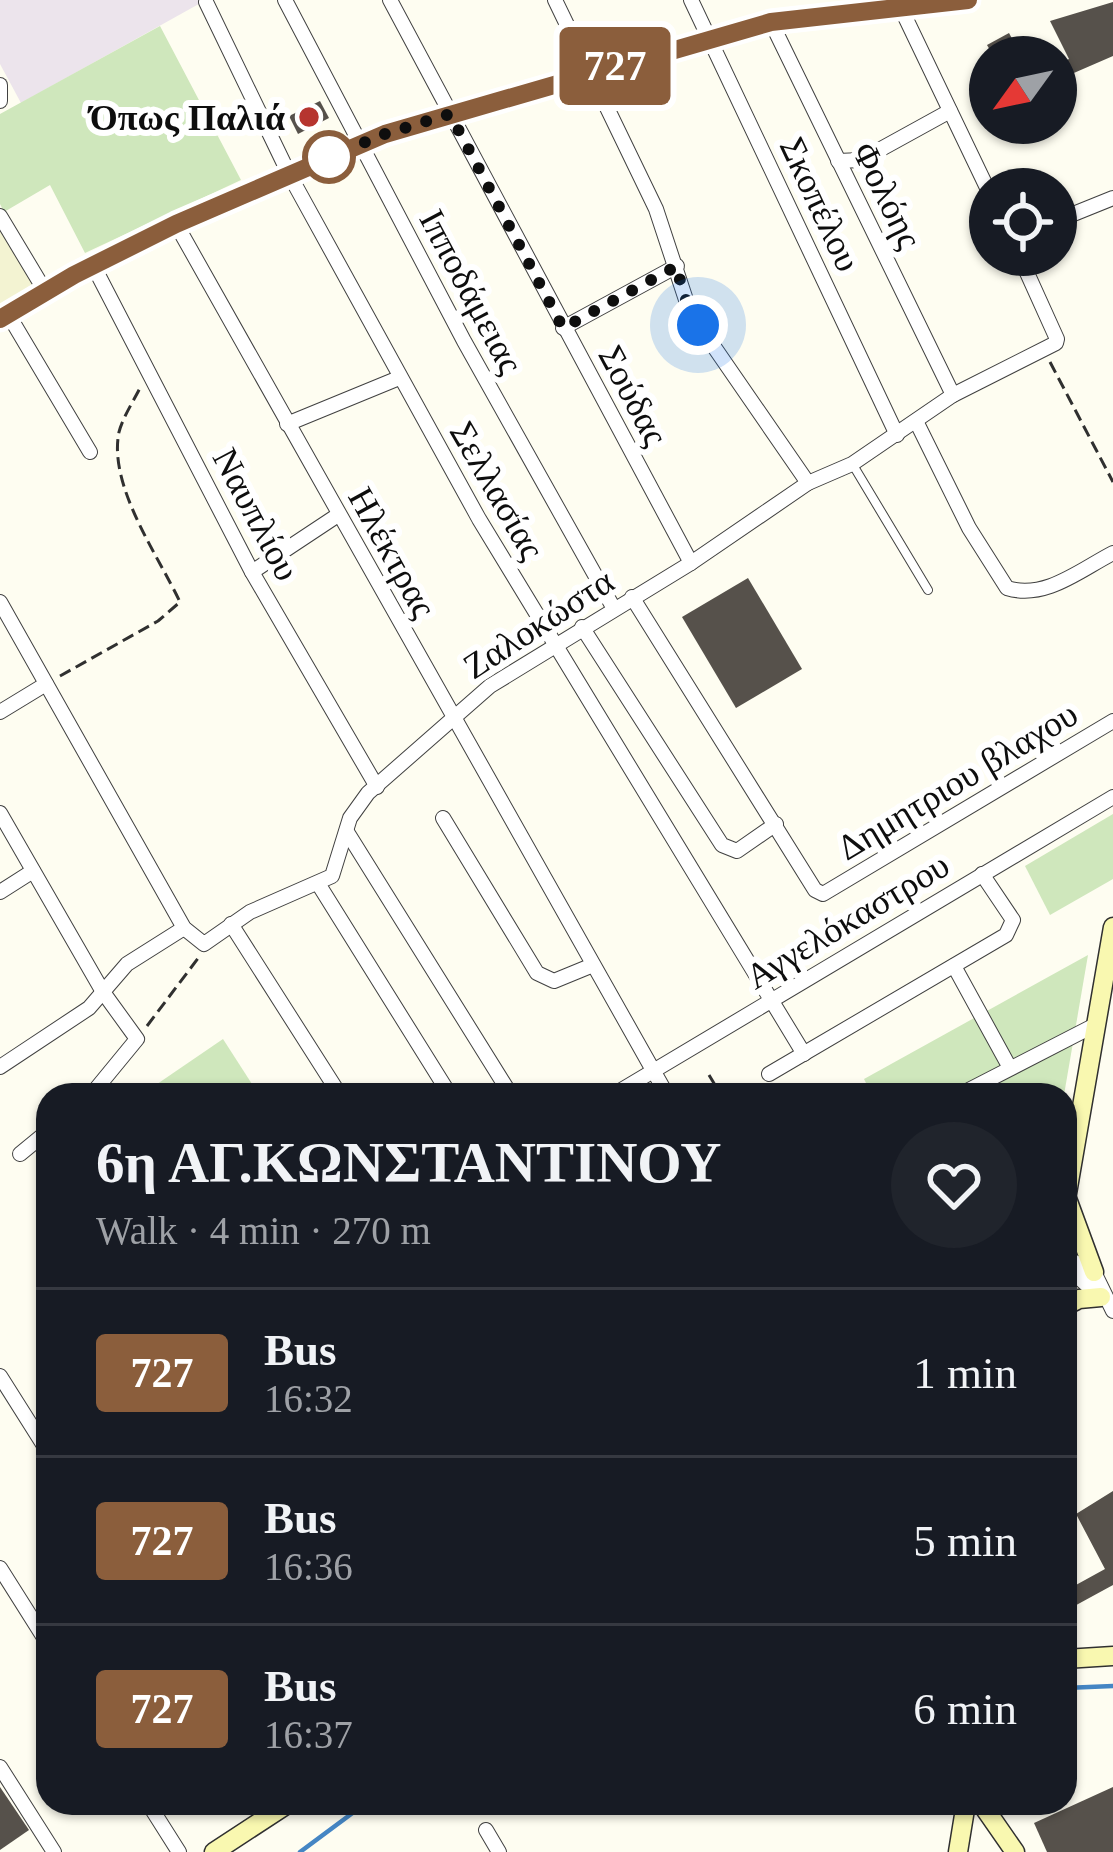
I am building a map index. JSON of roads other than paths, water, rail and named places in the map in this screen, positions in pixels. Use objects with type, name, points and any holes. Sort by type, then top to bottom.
[{"type":"street","name":"Ιπποδάμειας","points":[[285,0],[521,446],[613,608]]},
{"type":"street","name":"Σούδας","points":[[390,0],[691,563]]},
{"type":"street","points":[[555,0],[656,209],[683,294],[704,335],[808,483]]},
{"type":"street","name":"Σκοπέλου","points":[[691,0],[897,435]]},
{"type":"street","points":[[785,0],[794,21]]},
{"type":"street","points":[[90,452],[4,317],[93,265],[360,144],[450,114],[771,22],[968,0]]},
{"type":"street","name":"Σελλασίας","points":[[206,2],[289,175],[399,378],[554,645],[804,1054]]},
{"type":"street","points":[[899,5],[977,168]]},
{"type":"street","name":"Φολόης","points":[[771,22],[953,394]]},
{"type":"street","points":[[0,85],[0,101]]},
{"type":"street","points":[[838,160],[861,160],[950,111]]},
{"type":"street","points":[[1077,212],[1113,198]]},
{"type":"street","points":[[0,216],[45,291]]},
{"type":"street","name":"Ηλέκτρας","points":[[176,224],[660,1083]]},
{"type":"street","name":"Ναυπλίου","points":[[93,265],[251,572],[376,787]]},
{"type":"street","points":[[563,328],[677,266]]},
{"type":"street","name":"Ζαλοκώστα","points":[[319,884],[339,865],[350,818],[376,787],[490,686],[691,563],[808,483],[852,464],[953,394],[1043,350],[1057,338],[1029,276]]},
{"type":"street","points":[[287,424],[399,378]]},
{"type":"street","points":[[916,422],[969,528],[1007,588],[1022,593],[1040,591],[1113,553]]},
{"type":"street","points":[[251,572],[338,515]]},
{"type":"street","points":[[582,627],[722,845],[737,851],[776,824],[632,597]]},
{"type":"street","points":[[0,602],[184,928],[204,944],[271,902],[319,884],[442,1083]]},
{"type":"street","points":[[0,712],[46,684]]},
{"type":"street","name":"Δημητριου βλαχου","points":[[776,824],[815,890],[823,894],[1113,721]]},
{"type":"street","name":"Αγγελόκαστρου","points":[[634,1083],[1113,797]]},
{"type":"street","points":[[0,813],[103,992],[137,1039],[101,1083]]},
{"type":"street","points":[[443,818],[538,973],[554,981],[593,965]]},
{"type":"street","points":[[347,832],[504,1083]]},
{"type":"street","points":[[0,892],[33,871]]},
{"type":"street","points":[[769,1074],[1012,928],[1013,920],[982,874]]},
{"type":"street","points":[[231,924],[332,1083]]},
{"type":"street","points":[[1077,1138],[1108,987],[1113,927]]},
{"type":"street","points":[[0,1067],[75,1018],[127,964],[184,928]]},
{"type":"street","points":[[954,966],[1010,1067]]},
{"type":"street","points":[[981,1083],[1097,1024]]},
{"type":"street","points":[[20,1154],[36,1141]]},
{"type":"street","points":[[1077,1228],[1108,1304]]},
{"type":"street","points":[[1077,1266],[1094,1272]]},
{"type":"street","points":[[1077,1273],[1108,1304]]},
{"type":"street","points":[[1077,1300],[1108,1304]]},
{"type":"street","points":[[0,1376],[36,1433]]},
{"type":"street","points":[[0,1568],[36,1626]]},
{"type":"street","points":[[1077,1658],[1113,1656]]},
{"type":"street","points":[[0,1767],[54,1852]]},
{"type":"street","points":[[156,1815],[179,1852]]},
{"type":"street","points":[[214,1852],[265,1815]]},
{"type":"street","points":[[958,1852],[964,1815]]},
{"type":"street","points":[[989,1815],[1015,1852]]},
{"type":"street","points":[[486,1830],[500,1852]]},
{"type":"lane","points":[[852,464],[928,590]]},
{"type":"waterway","points":[[1077,1688],[1113,1686]]},
{"type":"waterway","points":[[300,1852],[350,1815]]},
{"type":"place","name":"Όπως Παλιά","points":[[309,117]]}]
